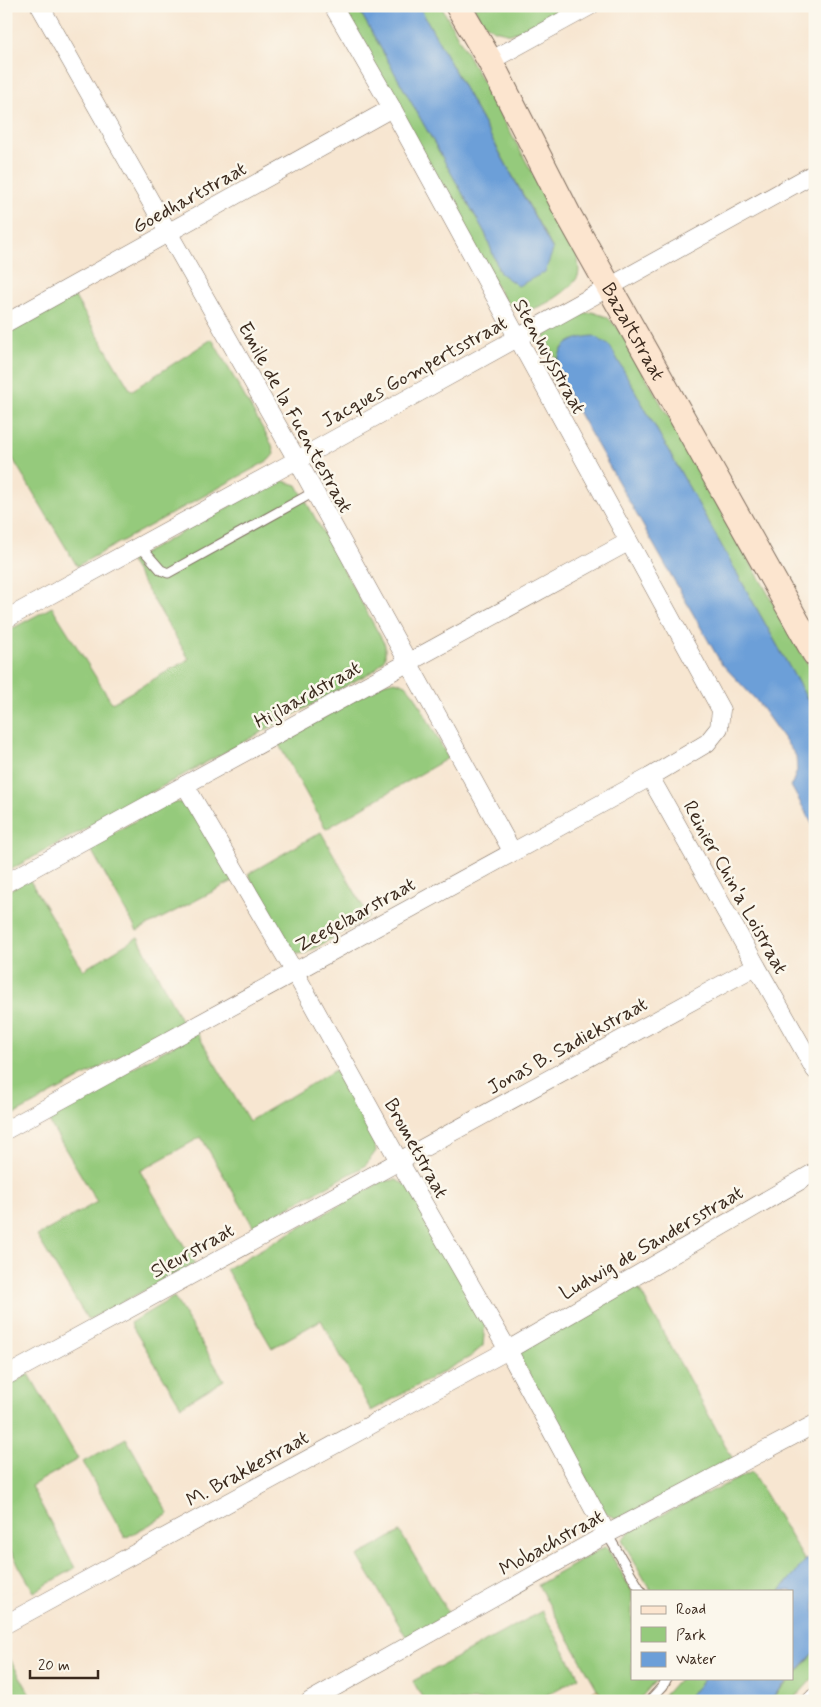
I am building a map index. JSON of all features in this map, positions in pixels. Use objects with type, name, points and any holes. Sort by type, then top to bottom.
[{"type":"street","name":"Emile de la Fuentestraat","points":[[40,6],[409,662],[512,851]]},
{"type":"street","name":"Stenhuysstraat","points":[[333,6],[392,108],[721,710],[719,728]]},
{"type":"street","name":"Bazaltstraat","points":[[458,6],[490,61],[568,214],[815,654]]},
{"type":"street","points":[[490,61],[590,6]]},
{"type":"street","name":"Goedhartstraat","points":[[6,323],[392,108]]},
{"type":"street","name":"Jacques Gompertsstraat","points":[[6,619],[609,286],[813,179]]},
{"type":"street","name":"Hijlaardstraat","points":[[6,883],[628,542]]},
{"type":"street","name":"Zeegelaarstraat","points":[[6,1130],[650,777],[707,743],[719,728]]},
{"type":"street","name":"Reinier Chin'a Loistraat","points":[[650,777],[815,1070]]},
{"type":"street","name":"Brometstraat","points":[[185,785],[294,972],[399,1161],[508,1350],[607,1534]]},
{"type":"street","name":"Jonas B. Sadiekstraat","points":[[399,1161],[756,966]]},
{"type":"street","name":"Sleurstraat","points":[[6,1376],[399,1161]]},
{"type":"street","name":"Ludwig de Sandersstraat","points":[[508,1350],[815,1172]]},
{"type":"street","name":"M. Brakkestraat","points":[[6,1624],[508,1350]]},
{"type":"street","name":"Mobachstraat","points":[[310,1701],[607,1534],[815,1424]]},
{"type":"street","points":[[812,1701],[815,1697]]},
{"type":"lane","points":[[140,546],[161,570],[168,573],[314,492]]},
{"type":"lane","points":[[607,1534],[640,1590]]},
{"type":"lane","points":[[649,1701],[666,1680]]},
{"type":"green space","points":[[341,6],[357,6],[485,233],[500,273],[553,249],[419,6],[441,6],[578,256],[578,276],[568,288],[543,305],[526,310],[517,309],[503,298]]},
{"type":"green space","points":[[473,6],[566,6],[525,29],[511,34],[494,30],[482,22]]},
{"type":"green space","points":[[73,294],[131,391],[212,339],[272,445],[274,454],[269,460],[77,566],[10,454],[6,455],[6,332]]},
{"type":"green space","points":[[592,312],[607,317],[619,329],[815,677],[815,713],[610,346],[563,347],[557,361],[544,336],[576,315]]},
{"type":"green space","points":[[283,481],[297,485],[385,645],[385,658],[375,670],[6,872],[6,632],[52,607],[112,703],[189,659],[130,561],[270,484]]},
{"type":"green space","points":[[395,681],[406,685],[415,696],[448,758],[326,829],[278,743],[382,684]]},
{"type":"green space","points":[[170,802],[183,803],[194,810],[233,881],[137,931],[89,846]]},
{"type":"green space","points":[[321,832],[369,917],[306,953],[297,954],[288,945],[248,874]]},
{"type":"green space","points":[[29,879],[83,970],[138,937],[182,1022],[6,1119],[6,892]]},
{"type":"green space","points":[[197,1033],[249,1121],[335,1070],[373,1134],[376,1151],[365,1166],[253,1226],[201,1137],[140,1171],[195,1264],[88,1320],[37,1236],[97,1202],[45,1115]]},
{"type":"green space","points":[[396,1180],[408,1186],[485,1324],[483,1346],[470,1357],[371,1411],[321,1320],[272,1348],[226,1269],[383,1181]]},
{"type":"green space","points":[[637,1285],[734,1461],[618,1519],[605,1513],[519,1356],[523,1346]]},
{"type":"green space","points":[[174,1297],[224,1380],[181,1406],[130,1323]]},
{"type":"green space","points":[[29,1374],[78,1459],[31,1486],[75,1568],[34,1592],[6,1543],[6,1387]]},
{"type":"green space","points":[[126,1438],[169,1514],[125,1538],[83,1462]]},
{"type":"green space","points":[[752,1472],[805,1561],[781,1590],[650,1590],[622,1540],[632,1529]]},
{"type":"green space","points":[[400,1532],[449,1614],[407,1638],[358,1556]]},
{"type":"green space","points":[[606,1546],[631,1590],[631,1680],[656,1680],[638,1701],[604,1701],[538,1585]]},
{"type":"green space","points":[[542,1611],[579,1677],[536,1701],[424,1701],[413,1681]]},
{"type":"green space","points":[[6,1652],[34,1701],[6,1701]]},
{"type":"green space","points":[[815,1652],[815,1676],[793,1700],[769,1701],[790,1680],[794,1680],[794,1676]]},
{"type":"green space","points":[[678,1680],[703,1680],[685,1701],[659,1701]]},
{"type":"sand","points":[[597,1689],[604,1701],[577,1701]]},
{"type":"water","points":[[357,6],[419,6],[553,250],[545,272],[518,286],[500,273],[485,233]]},
{"type":"water","points":[[594,336],[610,346],[815,713],[815,829],[791,786],[797,771],[796,756],[756,700],[721,663],[558,376],[559,358],[565,346],[577,339]]},
{"type":"water","points":[[815,1553],[815,1652],[794,1674],[794,1590],[781,1590],[805,1561]]},
{"type":"water","points":[[703,1680],[788,1680],[769,1701],[685,1701]]}]
